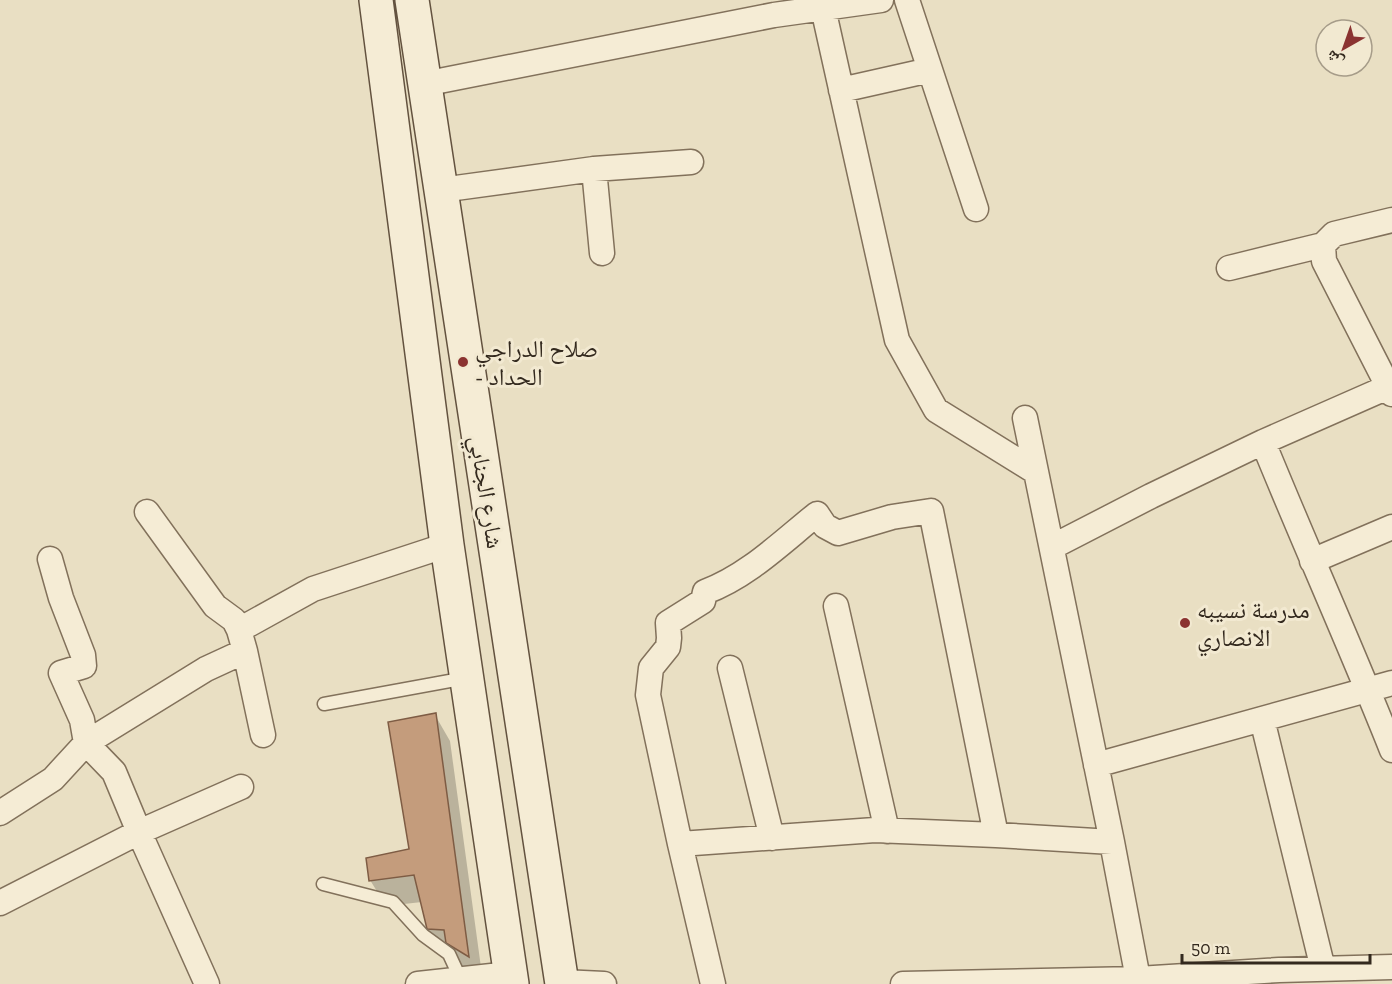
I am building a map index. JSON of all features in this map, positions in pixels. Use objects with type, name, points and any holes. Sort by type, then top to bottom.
[{"type":"street","points":[[424,84],[774,15],[882,0]]},
{"type":"street","points":[[907,0],[976,209]]},
{"type":"street","name":"شارع الجنابي","points":[[393,2],[424,84],[562,983]]},
{"type":"street","name":"شارع الجنابي","points":[[393,2],[447,545],[511,979]]},
{"type":"street","points":[[823,8],[897,340],[936,410],[1036,472]]},
{"type":"street","points":[[841,90],[930,70]]},
{"type":"street","points":[[441,190],[594,169],[691,162]]},
{"type":"street","points":[[594,169],[602,254]]},
{"type":"street","points":[[1229,268],[1323,245],[1334,234],[1392,220]]},
{"type":"street","points":[[1052,548],[1151,496],[1263,442],[1390,390],[1324,261],[1323,245]]},
{"type":"street","points":[[1025,418],[1112,842],[1138,981]]},
{"type":"street","points":[[1263,442],[1392,750]]},
{"type":"street","points":[[713,984],[648,695],[651,668],[668,647],[668,622],[703,601],[705,592],[753,566],[817,514],[825,526],[838,533],[892,517],[931,511],[996,835]]},
{"type":"street","points":[[147,512],[215,606],[234,620],[242,640],[263,735]]},
{"type":"street","points":[[1312,561],[1392,527]]},
{"type":"street","points":[[0,813],[53,779],[86,743],[206,669],[242,640],[313,590],[447,545]]},
{"type":"street","points":[[50,559],[61,598],[83,655],[84,666],[61,673],[82,720],[86,743],[114,772],[207,984]]},
{"type":"street","points":[[836,606],[887,831]]},
{"type":"street","points":[[730,668],[772,838]]},
{"type":"street","points":[[1096,765],[1392,683]]},
{"type":"street","points":[[1262,719],[1323,969]]},
{"type":"street","points":[[1,902],[139,832],[241,787]]},
{"type":"street","points":[[680,844],[875,830],[1112,842]]},
{"type":"street","points":[[903,984],[1280,977],[1323,969],[1392,967]]},
{"type":"street","points":[[418,984],[511,979]]},
{"type":"street","points":[[562,983],[604,984]]},
{"type":"lane","points":[[324,704],[467,678]]},
{"type":"lane","points":[[323,884],[393,902],[423,935],[449,954],[461,980]]},
{"type":"building","points":[[436,713],[469,957],[446,943],[444,930],[427,929],[414,875],[369,881],[366,858],[409,849],[388,722]]},
{"type":"place","name":"صلاح الدراجي - الحداد","points":[[463,362]]},
{"type":"place","name":"مدرسة نسيبه الانصاري","points":[[1185,623]]}]
